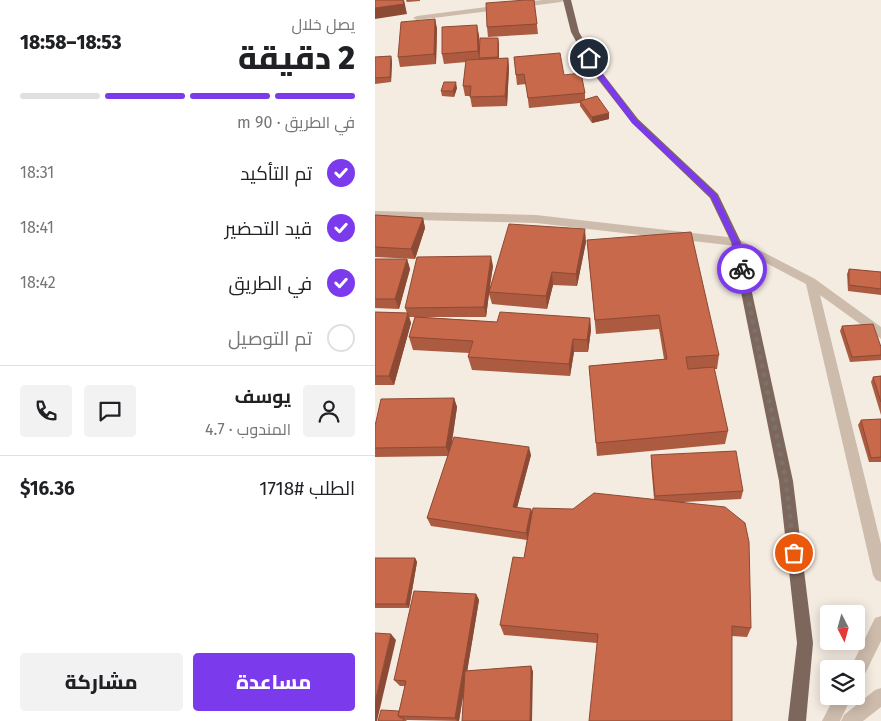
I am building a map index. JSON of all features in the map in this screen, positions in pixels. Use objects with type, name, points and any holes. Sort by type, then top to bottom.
[{"type":"main road","points":[[567,0],[575,32],[596,71],[635,121],[714,196],[736,242],[786,481],[805,643],[797,721]]},
{"type":"street","points":[[417,18],[561,0]]},
{"type":"street","points":[[375,215],[536,219],[736,242],[811,282],[881,334]]},
{"type":"street","points":[[811,282],[881,575]]},
{"type":"street","points":[[863,660],[881,624]]},
{"type":"street","points":[[850,721],[881,696]]},
{"type":"street","points":[[831,721],[839,705]]},
{"type":"building","points":[[375,0],[403,0],[404,4],[375,8]]},
{"type":"building","points":[[534,0],[537,24],[487,27],[486,3]]},
{"type":"building","points":[[435,19],[434,54],[398,57],[401,22]]},
{"type":"building","points":[[477,25],[478,51],[442,54],[442,27]]},
{"type":"building","points":[[480,38],[498,38],[498,57],[479,58]]},
{"type":"building","points":[[560,53],[564,75],[581,73],[585,93],[528,98],[524,74],[516,75],[514,57]]},
{"type":"building","points":[[391,56],[390,77],[375,78],[375,57]]},
{"type":"building","points":[[508,58],[505,96],[470,97],[471,86],[463,86],[466,60]]},
{"type":"building","points":[[444,82],[456,82],[453,91],[441,91]]},
{"type":"building","points":[[597,96],[609,113],[592,117],[580,101]]},
{"type":"building","points":[[375,215],[423,218],[411,249],[375,247]]},
{"type":"building","points":[[509,224],[585,229],[576,274],[552,272],[546,296],[489,292]]},
{"type":"building","points":[[691,232],[719,355],[686,357],[688,369],[714,367],[728,431],[596,443],[589,366],[667,359],[659,315],[595,320],[587,240]]},
{"type":"building","points":[[491,256],[484,307],[405,308],[417,257]]},
{"type":"building","points":[[375,259],[407,259],[395,299],[375,299]]},
{"type":"building","points":[[849,269],[881,272],[881,289],[849,285]]},
{"type":"building","points":[[375,312],[408,313],[389,376],[375,376]]},
{"type":"building","points":[[500,312],[590,318],[587,340],[573,339],[569,364],[468,357],[473,341],[409,337],[415,317],[497,322]]},
{"type":"building","points":[[873,324],[881,347],[881,355],[852,357],[842,326]]},
{"type":"building","points":[[881,376],[881,402],[873,377]]},
{"type":"building","points":[[454,398],[446,447],[375,448],[375,426],[381,399]]},
{"type":"building","points":[[881,419],[881,457],[871,458],[861,420]]},
{"type":"building","points":[[454,437],[529,447],[513,507],[531,509],[526,533],[427,518]]},
{"type":"building","points":[[736,451],[743,491],[655,496],[651,455]]},
{"type":"building","points":[[594,493],[725,507],[745,523],[749,542],[751,628],[732,626],[732,721],[589,721],[598,634],[500,625],[513,557],[524,558],[533,508],[573,509]]},
{"type":"building","points":[[375,558],[415,558],[406,604],[375,604]]},
{"type":"building","points":[[414,591],[476,594],[455,718],[398,716],[406,681],[394,680]]},
{"type":"building","points":[[375,633],[391,634],[375,702]]},
{"type":"building","points":[[531,666],[530,721],[462,721],[465,671]]},
{"type":"building","points":[[381,710],[399,711],[398,716],[404,718],[403,721],[378,721]]},
{"type":"way so far","points":[[742,269],[786,481],[794,553]]},
{"type":"route","points":[[589,58],[596,71],[635,121],[714,196],[736,242],[742,269]]}]
